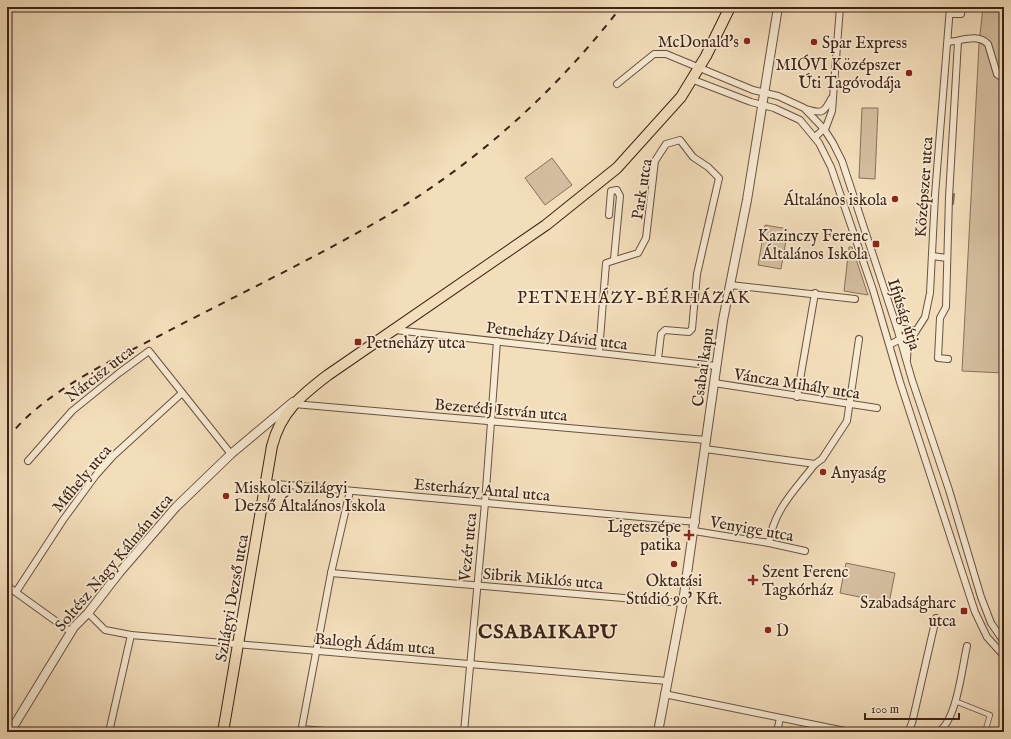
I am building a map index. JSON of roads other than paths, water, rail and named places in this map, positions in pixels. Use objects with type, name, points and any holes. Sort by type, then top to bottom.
[{"type":"main road","points":[[297,400],[546,225],[616,168],[681,97],[730,7]]},
{"type":"main road","name":"Szilágyi Dezső utca","points":[[223,732],[272,446],[280,425],[297,400]]},
{"type":"street","name":"Csabai kapu","points":[[658,732],[696,522],[716,366],[747,200],[778,7]]},
{"type":"street","points":[[815,137],[824,129],[830,120],[832,111],[840,7]]},
{"type":"street","name":"Középszer utca","points":[[907,364],[908,343],[925,317],[927,305],[932,256],[935,195],[950,7]]},
{"type":"street","points":[[950,14],[961,14],[962,7]]},
{"type":"street","points":[[948,42],[974,37],[985,41],[988,44],[997,74],[1004,79]]},
{"type":"street","name":"Középszer utca","points":[[948,359],[938,358],[940,318],[946,307],[949,197],[958,41]]},
{"type":"street","name":"Ifjúság útja","points":[[617,84],[654,54],[666,54],[755,91],[778,96],[806,109],[824,129],[842,161],[949,490],[981,597],[991,623],[1004,642]]},
{"type":"street","name":"Ifjúság útja","points":[[691,79],[751,102],[774,108],[800,120],[815,137],[831,167],[963,579],[981,628],[994,647],[1004,656]]},
{"type":"street","points":[[806,109],[820,112],[824,111],[833,95]]},
{"type":"street","name":"Park utca","points":[[614,259],[638,253],[646,238],[655,161],[666,144],[680,140],[693,157],[708,167],[719,178],[697,274],[692,329],[689,332],[665,330],[661,334],[658,359]]},
{"type":"street","points":[[599,352],[606,263],[614,259],[620,196],[617,190],[611,191],[609,215]]},
{"type":"street","points":[[935,195],[949,197]]},
{"type":"street","points":[[932,256],[947,258]]},
{"type":"street","points":[[730,285],[855,299]]},
{"type":"street","points":[[797,397],[815,294]]},
{"type":"street","name":"Ifjúság útja","points":[[883,326],[891,344],[901,378],[900,382]]},
{"type":"street","points":[[897,328],[916,331]]},
{"type":"street","name":"Petneházy Dávid utca","points":[[395,330],[716,366]]},
{"type":"street","points":[[891,344],[916,331]]},
{"type":"street","points":[[769,542],[772,526],[778,511],[815,464],[822,459],[847,421],[859,339]]},
{"type":"street","name":"Vezér utca","points":[[464,732],[492,421],[497,341]]},
{"type":"street","name":"Nárcisz utca","points":[[28,461],[72,411],[149,351],[231,454]]},
{"type":"street","name":"Váncza Mihály utca","points":[[714,383],[797,397],[877,408]]},
{"type":"street","name":"Műhely utca","points":[[16,592],[63,520],[96,475],[113,456],[182,393]]},
{"type":"street","name":"Bezerédj István utca","points":[[297,400],[706,444],[815,464]]},
{"type":"street","name":"Soltész Nagy Kálmán utca","points":[[10,732],[71,632],[176,507],[231,454],[261,430],[276,415],[297,400]]},
{"type":"street","name":"Soltész Nagy Kálmán utca","points":[[261,430],[280,425]]},
{"type":"street","name":"Esterházy Antal utca","points":[[266,483],[696,522]]},
{"type":"street","points":[[337,732],[301,730],[330,574],[350,491]]},
{"type":"street","name":"Venyige utca","points":[[694,532],[769,542],[805,551]]},
{"type":"street","name":"Sibrik Miklós utca","points":[[330,574],[682,603]]},
{"type":"street","points":[[7,586],[71,632]]},
{"type":"street","name":"Balogh Ádám utca","points":[[88,613],[105,630],[131,635],[667,681]]},
{"type":"street","points":[[911,731],[936,618]]},
{"type":"street","points":[[109,732],[131,635]]},
{"type":"street","points":[[938,732],[950,719],[967,646]]},
{"type":"street","points":[[664,694],[850,732]]},
{"type":"street","points":[[955,701],[990,715],[985,732]]},
{"type":"street","points":[[777,732],[780,718]]},
{"type":"waterway","points":[[953,204],[954,194]]},
{"type":"railway","points":[[7,439],[21,423],[38,408],[76,380],[347,239],[409,202],[443,179],[508,128],[538,100],[595,39],[621,7]]},
{"type":"place","name":"McDonald's","points":[[747,41]]},
{"type":"place","name":"Spar Express","points":[[814,42]]},
{"type":"place","name":"MIÓVI Középszer Úti Tagóvodája","points":[[909,73]]},
{"type":"place","name":"Általános iskola","points":[[895,199]]},
{"type":"place","name":"Kazinczy Ferenc Általános Iskola","points":[[876,244]]},
{"type":"place","name":"Petneházy utca","points":[[358,342]]},
{"type":"place","name":"Anyaság","points":[[823,472]]},
{"type":"place","name":"Miskolci Szilágyi Dezső Általános Iskola","points":[[226,496]]},
{"type":"place","name":"Ligetszépe patika","points":[[689,535]]},
{"type":"place","name":"Oktatási Stúdió 90' Kft.","points":[[674,564]]},
{"type":"place","name":"Szent Ferenc Tagkórház","points":[[753,580]]},
{"type":"place","name":"Szabadságharc utca","points":[[964,611]]},
{"type":"place","name":"D","points":[[768,630]]},
{"type":"district","name":"PETNEHÁZY-BÉRHÁZAK","points":[[634,297]]},
{"type":"district","name":"CSABAIKAPU","points":[[548,631]]}]
